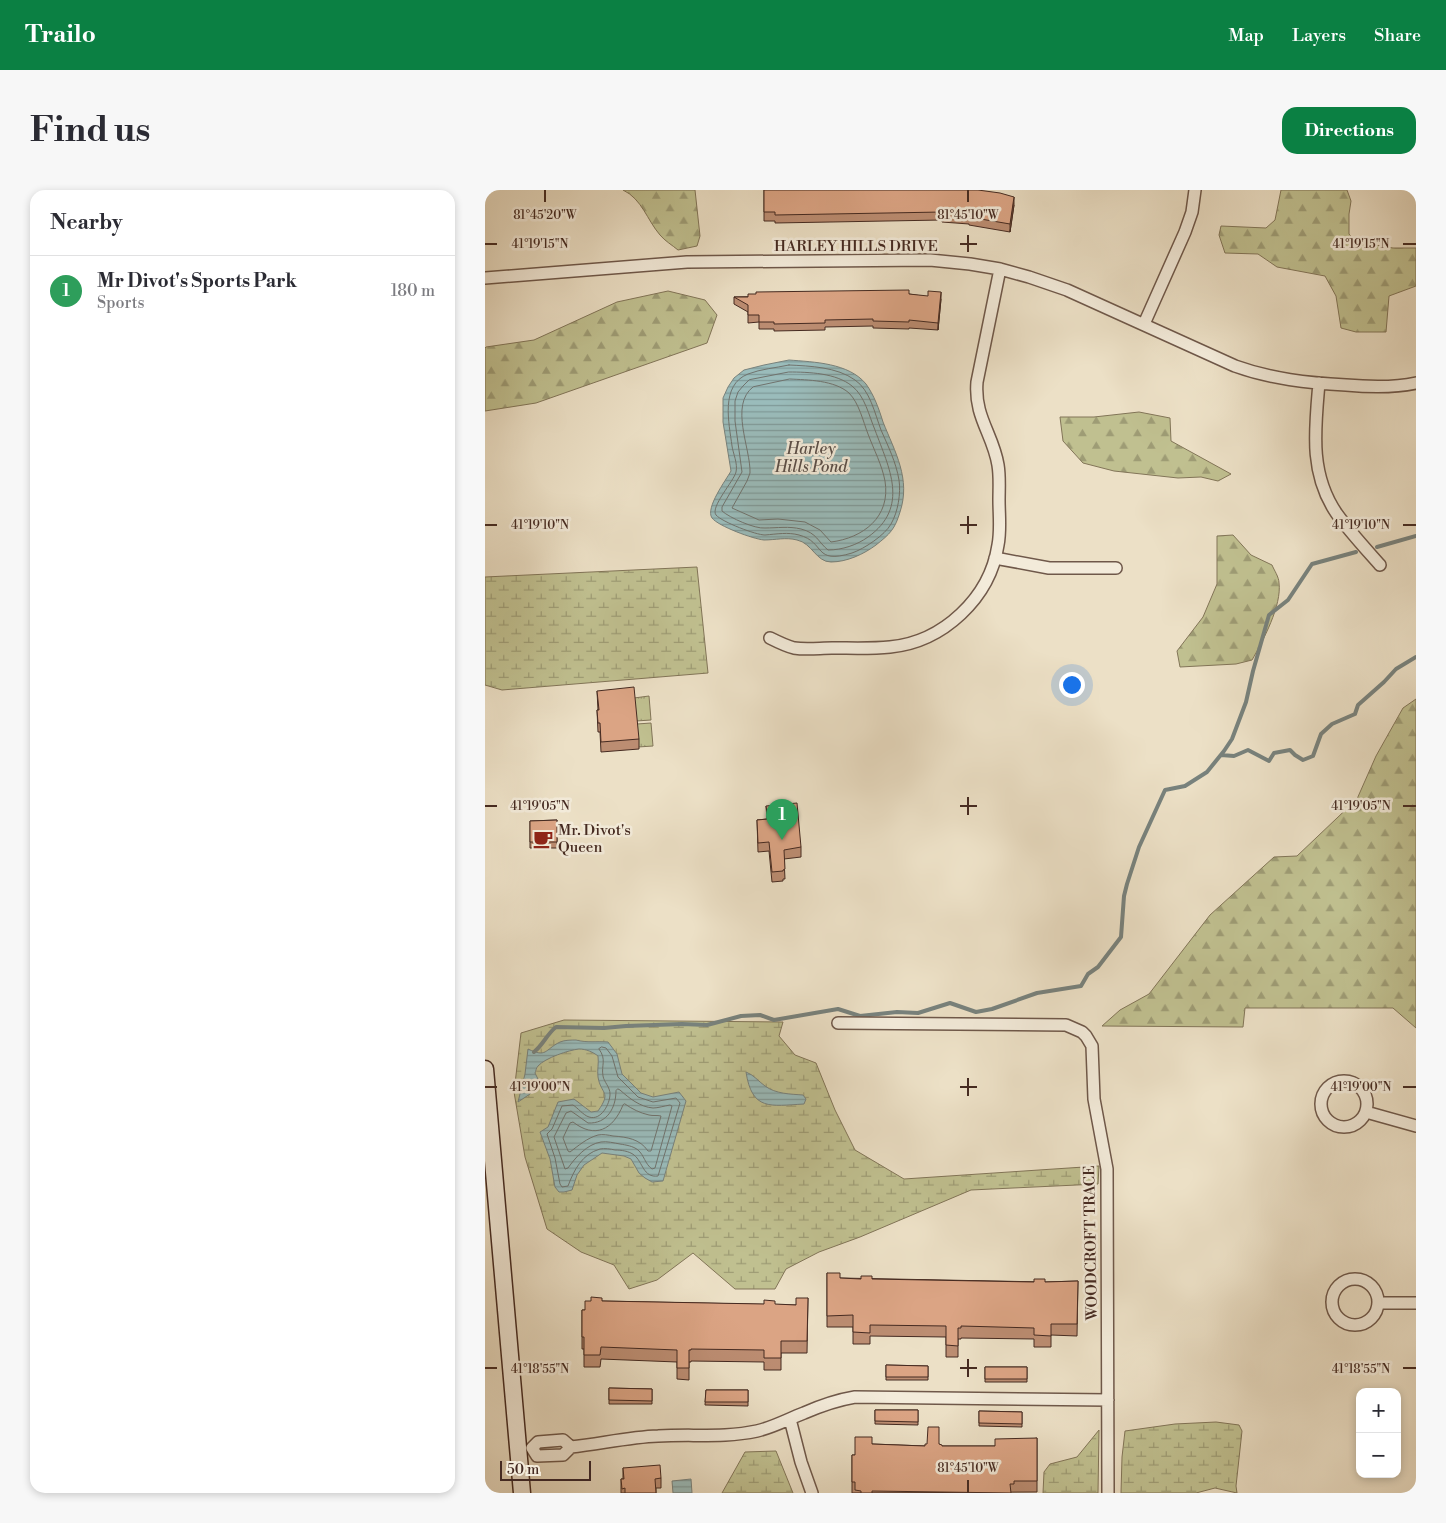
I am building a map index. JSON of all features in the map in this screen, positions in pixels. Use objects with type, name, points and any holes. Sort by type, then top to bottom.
[{"type":"street","points":[[1144,324],[1185,232],[1192,212],[1195,190]]},
{"type":"street","name":"HARLEY HILLS DRIVE","points":[[485,278],[687,262],[931,260],[969,264],[1029,277],[1067,290],[1247,370],[1279,378],[1319,384],[1394,386],[1416,383]]},
{"type":"street","points":[[770,638],[787,646],[801,648],[888,647],[908,644],[921,640],[953,621],[969,607],[981,589],[995,558],[999,539],[999,468],[979,412],[976,392],[1000,270]]},
{"type":"street","points":[[1319,384],[1316,465],[1321,485],[1337,514],[1379,565]]},
{"type":"street","points":[[995,558],[1049,568],[1117,568]]},
{"type":"street","name":"WOODCROFT TRACE","points":[[838,1023],[1066,1026],[1077,1029],[1086,1036],[1092,1046],[1094,1098],[1107,1169],[1108,1493]]},
{"type":"street","points":[[485,1069],[525,1449],[522,1493]]},
{"type":"street","points":[[1342,1081],[1350,1082],[1357,1085],[1366,1097],[1366,1112],[1358,1123],[1352,1126],[1338,1127],[1331,1124],[1323,1114],[1321,1100],[1324,1092],[1335,1083],[1342,1081]]},
{"type":"street","points":[[1366,1112],[1416,1126]]},
{"type":"street","points":[[1351,1279],[1366,1281],[1372,1285],[1376,1290],[1379,1303],[1374,1317],[1368,1322],[1354,1326],[1340,1320],[1332,1308],[1332,1300],[1338,1286],[1351,1279]]},
{"type":"street","points":[[1379,1303],[1416,1303]]},
{"type":"street","points":[[525,1449],[539,1442],[563,1440],[571,1447],[658,1436],[727,1436],[775,1426],[830,1402],[855,1397],[1108,1400]]},
{"type":"street","points":[[790,1419],[811,1493]]},
{"type":"green space","points":[[623,190],[695,190],[700,236],[697,246],[678,250],[655,229],[640,204]]},
{"type":"green space","points":[[1281,190],[1347,190],[1351,201],[1349,234],[1356,242],[1393,248],[1416,248],[1416,286],[1389,296],[1386,332],[1356,332],[1341,328],[1336,296],[1325,276],[1277,267],[1258,254],[1225,253],[1219,235],[1221,226],[1266,228],[1275,220]]},
{"type":"green space","points":[[668,291],[705,300],[717,315],[707,343],[536,403],[485,411],[486,347],[534,340],[617,302]]},
{"type":"green space","points":[[1139,412],[1170,418],[1171,441],[1231,474],[1218,481],[1201,477],[1178,478],[1114,471],[1083,463],[1063,441],[1060,417],[1094,417]]},
{"type":"green space","points":[[1233,535],[1251,555],[1272,565],[1277,576],[1279,581],[1278,602],[1271,623],[1252,660],[1236,664],[1180,667],[1177,651],[1203,617],[1217,584],[1217,536]]},
{"type":"green space","points":[[697,567],[708,673],[502,690],[485,685],[485,577]]},
{"type":"green space","points":[[649,696],[651,720],[636,721],[634,698]]},
{"type":"green space","points":[[1416,699],[1416,1028],[1393,1008],[1245,1008],[1243,1027],[1102,1026],[1120,1010],[1149,994],[1210,915],[1274,857],[1297,856],[1357,799],[1376,756],[1403,708]]},
{"type":"green space","points":[[651,723],[653,746],[638,747],[637,724]]},
{"type":"green space","points":[[564,1020],[783,1022],[779,1036],[795,1055],[816,1063],[835,1110],[855,1150],[904,1179],[1099,1166],[1098,1184],[971,1190],[860,1237],[819,1252],[786,1269],[775,1289],[735,1289],[693,1253],[657,1280],[629,1289],[614,1265],[581,1252],[547,1229],[525,1157],[514,1092],[521,1033]]},
{"type":"green space","points":[[1216,1422],[1239,1425],[1242,1431],[1236,1486],[1237,1493],[1215,1488],[1196,1493],[1121,1493],[1125,1431],[1175,1424]]},
{"type":"green space","points":[[1099,1430],[1098,1493],[1043,1493],[1044,1472],[1050,1464],[1077,1457]]},
{"type":"green space","points":[[776,1451],[793,1493],[722,1493],[745,1452]]},
{"type":"water","name":"Harley Hills Pond","points":[[789,360],[831,365],[859,377],[874,397],[897,455],[904,488],[903,500],[894,527],[876,545],[849,559],[837,562],[826,561],[821,559],[807,545],[797,540],[759,539],[728,528],[712,518],[711,508],[731,471],[723,422],[723,398],[728,387],[734,378],[744,370]]},
{"type":"water","points":[[576,1040],[608,1042],[617,1054],[622,1074],[641,1093],[653,1097],[679,1092],[686,1101],[663,1181],[652,1182],[645,1178],[639,1173],[631,1159],[624,1156],[602,1153],[584,1165],[577,1175],[572,1190],[559,1192],[555,1187],[550,1159],[540,1132],[548,1127],[558,1102],[574,1099],[591,1112],[598,1111],[605,1096],[599,1083],[598,1056],[589,1051],[579,1049],[551,1057],[537,1068],[535,1073],[538,1079],[530,1094],[518,1102],[525,1074],[528,1049],[542,1053],[560,1042]]},
{"type":"water","points":[[746,1072],[774,1091],[803,1095],[806,1099],[804,1104],[772,1105],[758,1100],[749,1085]]},
{"type":"water","points":[[691,1479],[692,1493],[673,1493],[672,1481]]},
{"type":"building","points":[[764,190],[978,190],[1014,197],[1010,224],[969,216],[942,214],[942,212],[775,215],[775,212],[764,212]]},
{"type":"building","points":[[909,290],[909,294],[928,296],[928,291],[941,292],[938,323],[909,320],[909,322],[873,321],[873,319],[825,320],[825,323],[774,324],[774,322],[759,322],[759,315],[748,315],[748,305],[734,297],[748,297],[748,294],[756,294],[756,292]]},
{"type":"building","points":[[634,687],[639,739],[601,742],[600,723],[598,723],[597,691]]},
{"type":"building","points":[[797,803],[801,847],[784,850],[785,869],[772,872],[769,842],[758,843],[757,820],[768,819],[766,806]]},
{"type":"building","points":[[557,820],[557,842],[530,842],[530,821]]},
{"type":"building","points":[[827,1273],[840,1273],[840,1278],[861,1279],[861,1276],[872,1276],[872,1279],[1034,1282],[1034,1279],[1045,1279],[1045,1282],[1078,1281],[1077,1324],[1051,1324],[1051,1336],[1034,1335],[1034,1328],[961,1326],[961,1328],[958,1328],[958,1346],[946,1345],[946,1326],[870,1325],[870,1333],[853,1332],[853,1315],[827,1316]]},
{"type":"building","points":[[591,1297],[602,1298],[602,1301],[764,1304],[764,1300],[775,1301],[775,1304],[796,1305],[796,1298],[808,1298],[807,1341],[781,1341],[781,1358],[764,1358],[764,1350],[691,1349],[689,1350],[689,1368],[677,1368],[677,1350],[601,1347],[600,1355],[584,1355],[582,1310],[585,1310],[585,1301],[591,1301]]},
{"type":"building","points":[[886,1365],[928,1366],[928,1377],[886,1377]]},
{"type":"building","points":[[985,1367],[1027,1367],[1027,1379],[985,1379]]},
{"type":"building","points":[[609,1388],[652,1389],[652,1401],[609,1400]]},
{"type":"building","points":[[706,1390],[748,1390],[748,1402],[705,1402]]},
{"type":"building","points":[[875,1410],[918,1410],[918,1422],[875,1421]]},
{"type":"building","points":[[979,1411],[1022,1412],[1022,1424],[979,1423]]},
{"type":"building","points":[[928,1427],[939,1427],[939,1444],[942,1446],[995,1446],[995,1439],[1037,1438],[1037,1481],[1014,1481],[1014,1484],[1010,1484],[1011,1493],[872,1491],[872,1493],[861,1493],[861,1491],[855,1490],[855,1482],[852,1482],[852,1455],[855,1455],[855,1437],[872,1437],[872,1444],[925,1446],[927,1444]]},
{"type":"building","points":[[660,1465],[661,1478],[655,1479],[656,1493],[625,1493],[625,1488],[622,1489],[621,1479],[624,1479],[623,1468]]},
{"type":"waterway","points":[[1377,547],[1416,536]]},
{"type":"waterway","points":[[534,1052],[556,1027],[604,1028],[682,1024],[707,1025],[741,1016],[760,1015],[774,1020],[838,1009],[860,1016],[897,1012],[918,1013],[950,1003],[976,1012],[992,1009],[1037,993],[1081,986],[1088,974],[1098,967],[1121,937],[1124,896],[1127,884],[1139,847],[1165,790],[1185,786],[1207,772],[1232,739],[1246,702],[1269,615],[1288,600],[1312,564],[1356,552]]},
{"type":"waterway","points":[[1221,755],[1234,756],[1248,750],[1269,761],[1274,753],[1290,750],[1303,760],[1313,756],[1321,734],[1332,724],[1355,714],[1358,705],[1396,669],[1416,657]]},
{"type":"place","name":"Mr. Divot's Queen","points":[[543,839]]},
{"type":"place","name":"Mr Divot's Sports Park","points":[[782,840]]}]
